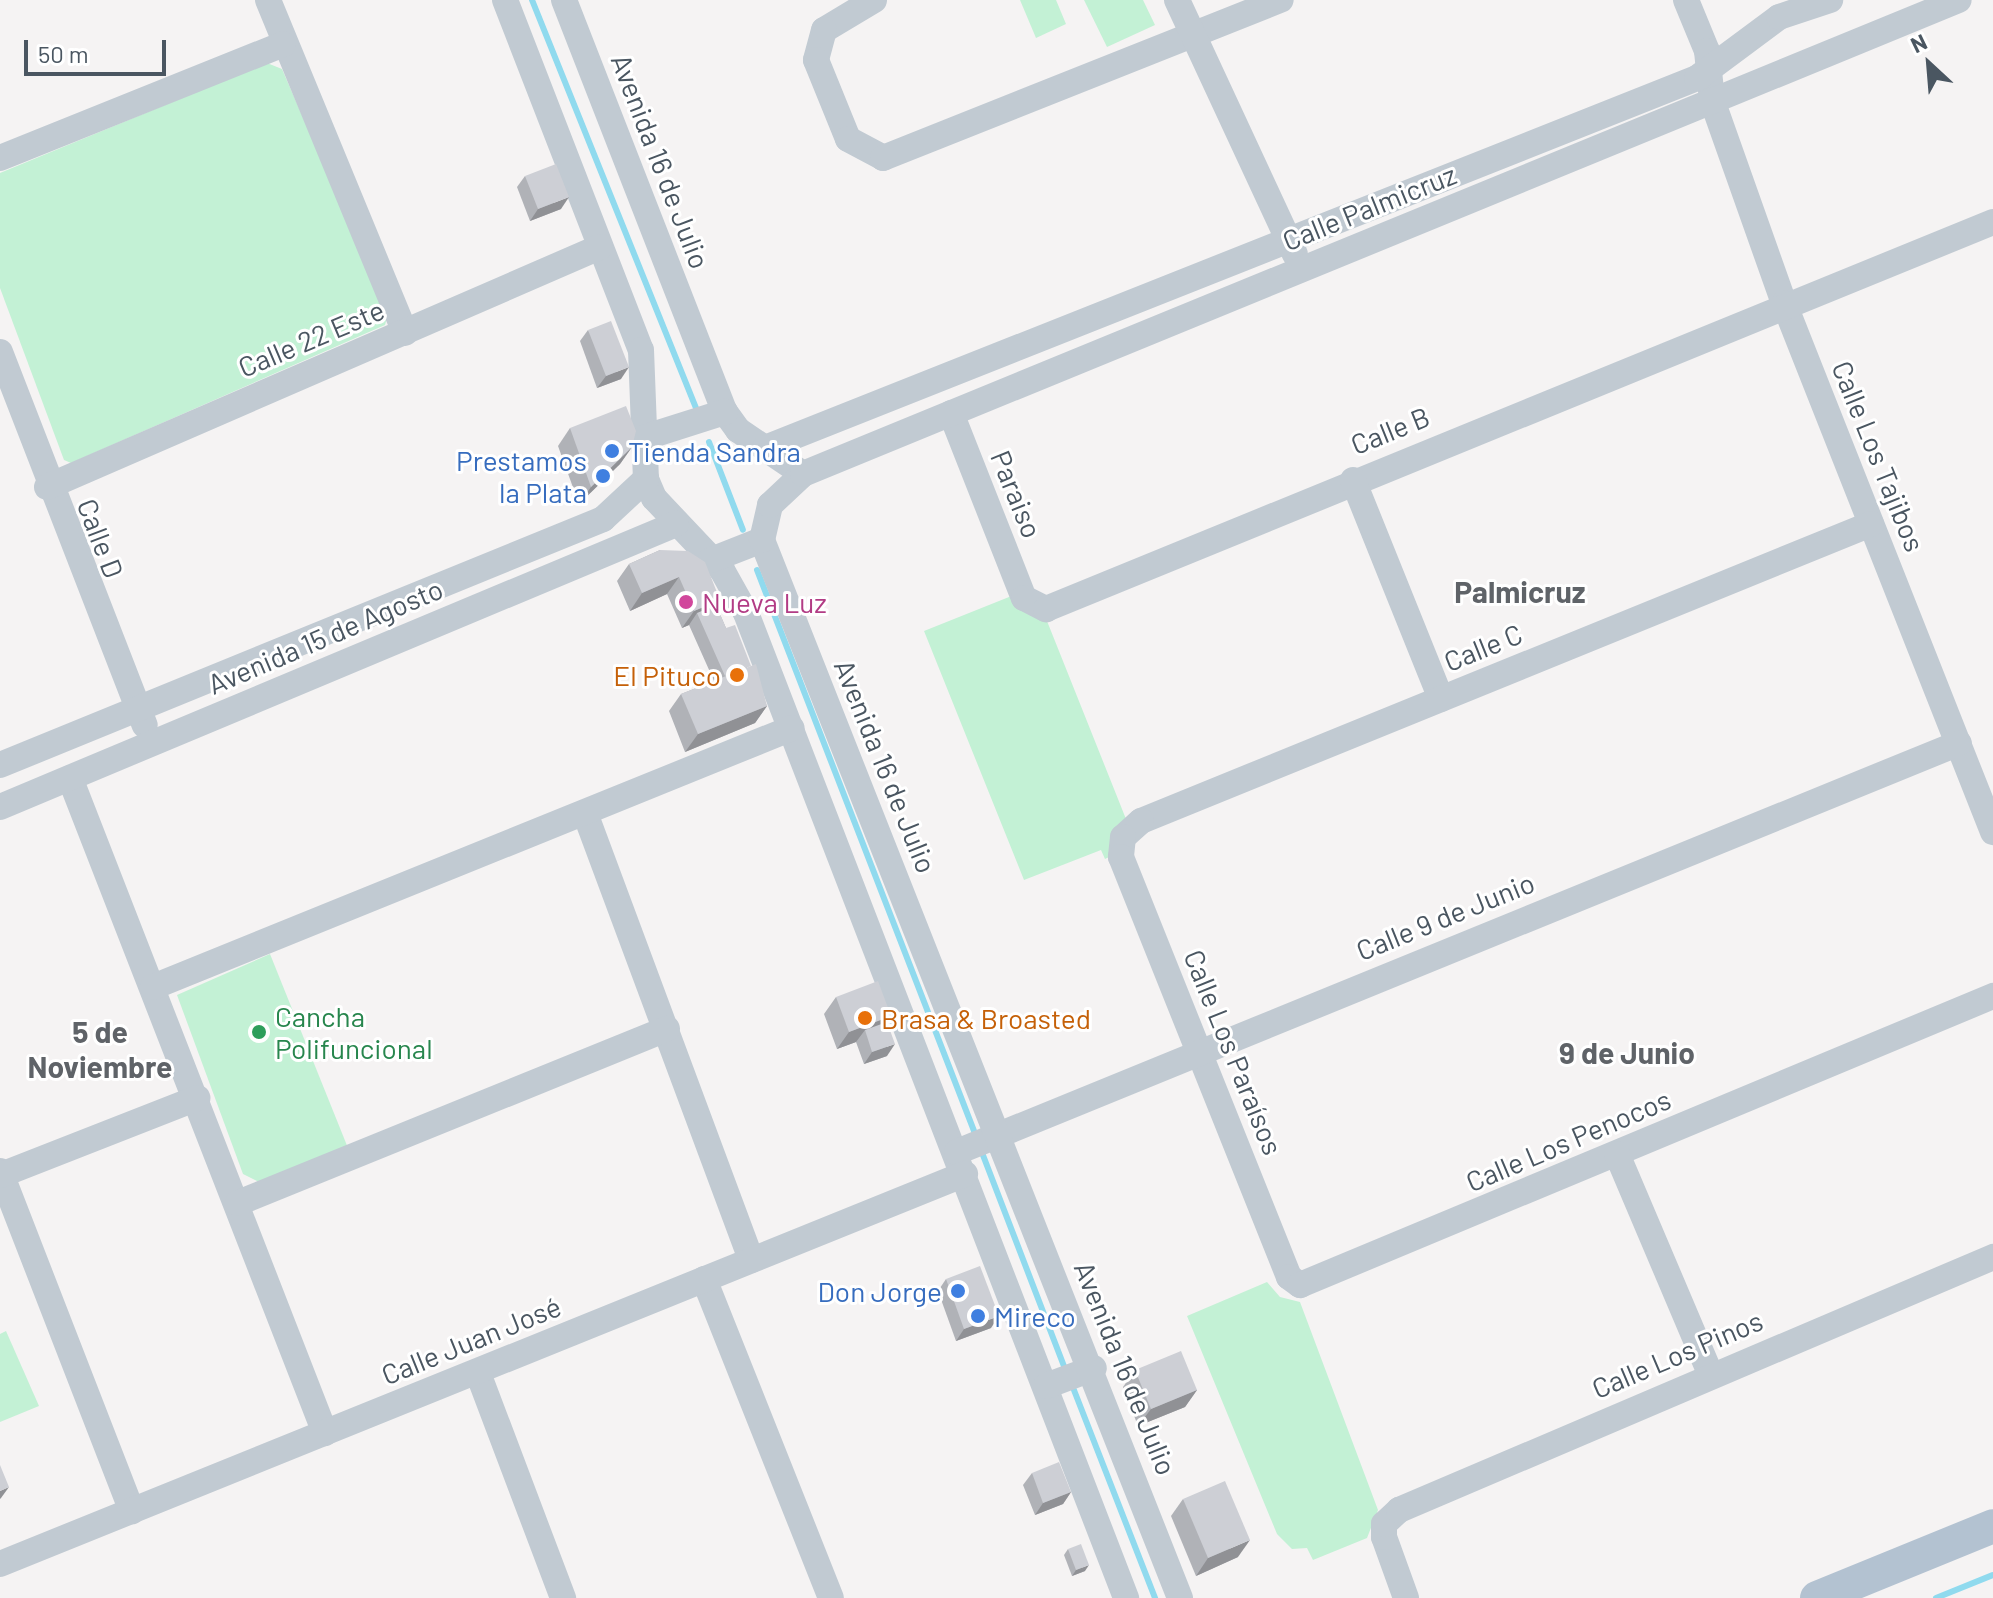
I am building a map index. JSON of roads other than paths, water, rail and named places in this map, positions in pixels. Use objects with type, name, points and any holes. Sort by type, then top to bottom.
[{"type":"main road","points":[[1817,1598],[1993,1526]]},
{"type":"street","points":[[268,0],[283,44],[405,333]]},
{"type":"street","points":[[505,0],[641,350],[646,479]]},
{"type":"street","name":"Avenida 16 de Julio","points":[[564,0],[718,414],[803,474]]},
{"type":"street","points":[[874,0],[824,30],[816,60],[848,139],[869,156],[883,158],[1281,0]]},
{"type":"street","points":[[1177,0],[1292,240],[1298,270]]},
{"type":"street","name":"Calle Los Tajibos","points":[[1686,0],[1710,67],[1712,100],[1784,303],[1993,832]]},
{"type":"street","name":"Calle Palmicruz","points":[[765,448],[1292,240],[1710,67],[1779,17],[1830,0]]},
{"type":"street","name":"Calle Palmicruz","points":[[803,474],[1959,0]]},
{"type":"street","points":[[1,153],[283,44]]},
{"type":"street","name":"Calle B","points":[[1024,598],[1046,609],[1784,303],[1991,229]]},
{"type":"street","name":"Calle 22 Este","points":[[47,487],[600,247]]},
{"type":"street","name":"Calle D","points":[[0,352],[47,487],[137,713],[154,742]]},
{"type":"street","name":"Paraiso","points":[[951,413],[1024,598]]},
{"type":"street","points":[[646,437],[718,414]]},
{"type":"street","points":[[711,560],[752,544],[770,505],[803,474]]},
{"type":"street","name":"Avenida 16 de Julio","points":[[646,479],[676,524],[711,560],[746,613],[792,728],[912,975],[974,1148],[1069,1377],[1126,1598]]},
{"type":"street","name":"Avenida 15 de Agosto","points":[[0,765],[137,713],[603,519],[646,479]]},
{"type":"street","points":[[1353,480],[1441,699]]},
{"type":"street","name":"Avenida 15 de Agosto","points":[[0,807],[676,524]]},
{"type":"street","name":"Calle C","points":[[1123,837],[1141,821],[1871,524]]},
{"type":"street","name":"Avenida 16 de Julio","points":[[752,544],[974,1148],[1069,1377],[1180,1598]]},
{"type":"street","points":[[153,987],[792,728]]},
{"type":"street","name":"Calle 9 de Junio","points":[[974,1148],[1199,1052],[1959,743]]},
{"type":"street","points":[[70,778],[325,1433]]},
{"type":"street","points":[[585,813],[751,1260]]},
{"type":"street","name":"Calle Los Paraísos","points":[[1123,837],[1121,857],[1289,1277],[1300,1285]]},
{"type":"street","name":"Calle Los Penocos","points":[[1300,1285],[1993,996]]},
{"type":"street","points":[[238,1203],[667,1029]]},
{"type":"street","points":[[132,1511],[1,1173],[197,1098]]},
{"type":"street","name":"Calle Juan José","points":[[0,1564],[751,1260],[974,1148]]},
{"type":"street","points":[[1617,1154],[1710,1373]]},
{"type":"street","name":"Calle Los Pinos","points":[[1406,1598],[1384,1537],[1390,1517],[1710,1373],[1993,1257]]},
{"type":"street","points":[[704,1279],[831,1598]]},
{"type":"street","points":[[478,1373],[563,1598]]},
{"type":"waterway","points":[[532,0],[696,407]]},
{"type":"waterway","points":[[709,442],[743,530]]},
{"type":"waterway","points":[[757,570],[976,1136]]},
{"type":"waterway","points":[[981,1150],[1066,1371]]},
{"type":"waterway","points":[[1072,1385],[1155,1598]]},
{"type":"waterway","points":[[1936,1598],[1993,1575]]},
{"type":"place","name":"Tienda Sandra","points":[[612,451]]},
{"type":"place","name":"Prestamos la Plata","points":[[603,476]]},
{"type":"place","name":"Nueva Luz","points":[[686,602]]},
{"type":"place","name":"El Pituco","points":[[737,675]]},
{"type":"place","name":"Brasa & Broasted","points":[[865,1018]]},
{"type":"place","name":"Cancha Polifuncional","points":[[259,1032]]},
{"type":"place","name":"Don Jorge","points":[[958,1291]]},
{"type":"place","name":"Mireco","points":[[978,1316]]},
{"type":"district","name":"Palmicruz","points":[[1520,591]]},
{"type":"district","name":"5 de Noviembre","points":[[100,1048]]},
{"type":"district","name":"9 de Junio","points":[[1627,1052]]}]
